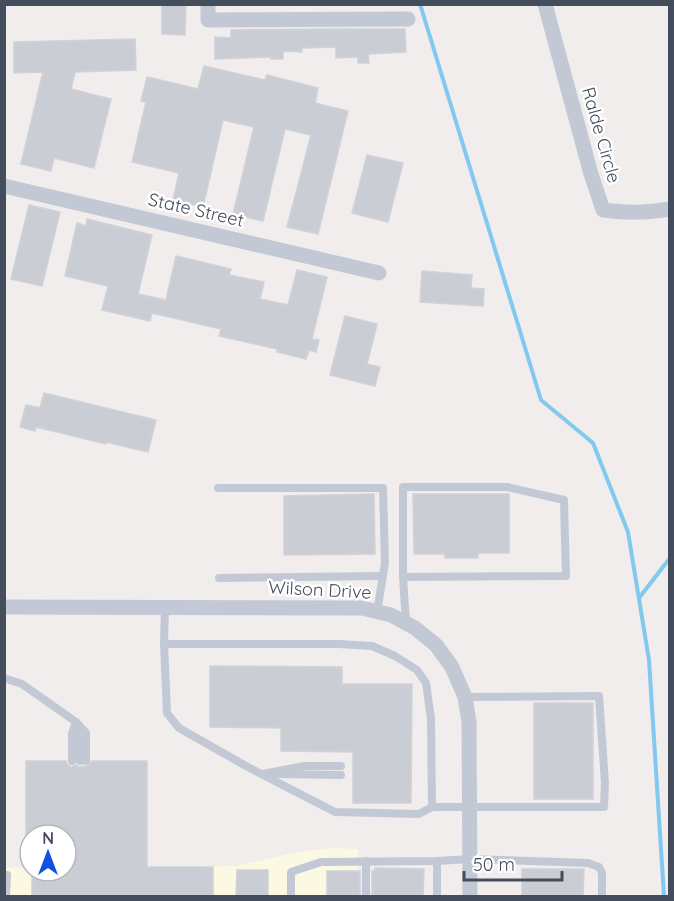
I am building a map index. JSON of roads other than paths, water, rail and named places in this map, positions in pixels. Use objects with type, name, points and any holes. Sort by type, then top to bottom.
[{"type":"street","points":[[208,4],[208,20],[408,19]]},
{"type":"street","points":[[311,4],[311,20]]},
{"type":"street","name":"Ralde Circle","points":[[545,4],[603,210],[627,213],[669,208]]},
{"type":"street","name":"State Street","points":[[4,186],[379,273]]},
{"type":"street","name":"Wilson Drive","points":[[4,607],[335,607],[362,609],[391,615],[415,628],[436,645],[452,667],[465,697],[469,722],[470,897]]},
{"type":"lane","points":[[403,577],[566,576],[564,500],[507,487],[403,487],[403,577],[405,623]]},
{"type":"lane","points":[[218,488],[383,488],[385,563],[377,612]]},
{"type":"lane","points":[[219,578],[382,576]]},
{"type":"lane","points":[[165,607],[167,713],[179,728],[336,812],[419,814],[432,807],[604,807],[599,696],[465,697]]},
{"type":"lane","points":[[165,644],[372,646],[417,670],[426,683],[431,719],[432,807]]},
{"type":"lane","points":[[4,678],[22,684],[76,722],[86,733],[79,761],[72,733],[76,722]]},
{"type":"lane","points":[[262,774],[304,766],[341,766]]},
{"type":"lane","points":[[262,774],[341,775]]},
{"type":"lane","points":[[291,897],[291,872],[321,862],[470,859],[588,863],[599,867],[602,873],[602,897]]},
{"type":"lane","points":[[366,861],[366,897]]},
{"type":"lane","points":[[437,861],[437,897]]},
{"type":"lane","points":[[6,897],[7,875]]},
{"type":"waterway","points":[[420,4],[541,400],[593,443],[628,532],[649,660],[664,896]]},
{"type":"waterway","points":[[639,598],[670,558]]}]
